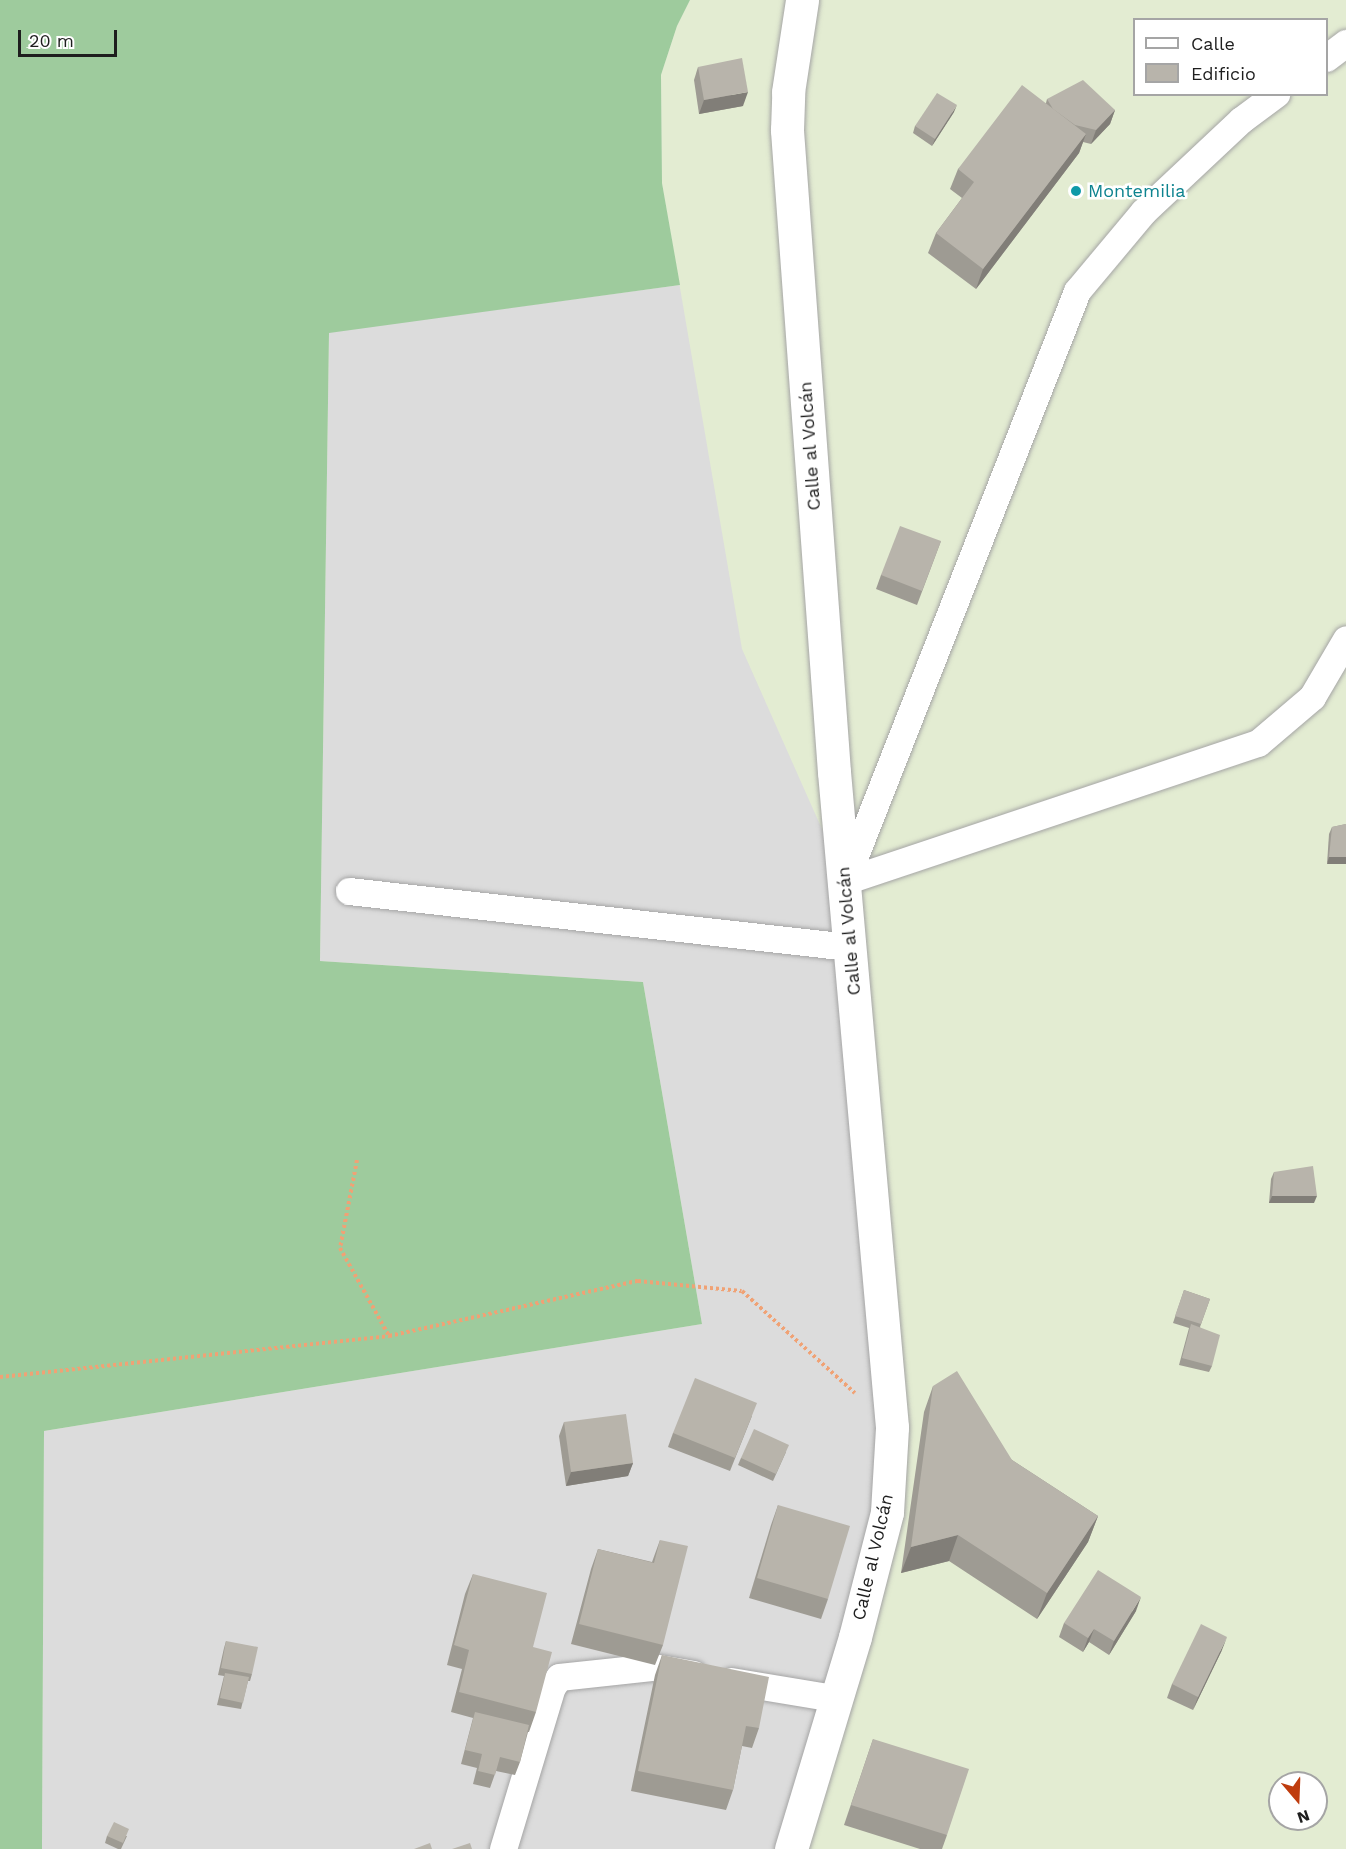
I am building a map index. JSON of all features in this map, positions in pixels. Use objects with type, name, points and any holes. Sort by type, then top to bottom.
[{"type":"street","name":"Calle al Volcán","points":[[791,1849],[834,1698],[855,1637],[887,1512],[892,1427],[874,1189],[849,947],[787,130],[788,92],[802,0]]},
{"type":"street","points":[[1328,56],[1346,43]]},
{"type":"street","points":[[845,880],[1077,291],[1143,212],[1241,120],[1273,96]]},
{"type":"street","points":[[845,880],[1258,743],[1312,697],[1346,639]]},
{"type":"street","points":[[349,891],[849,947]]},
{"type":"street","points":[[503,1849],[552,1687],[559,1677],[572,1672],[653,1667],[834,1698]]},
{"type":"path","points":[[357,1160],[340,1248],[389,1336]]},
{"type":"path","points":[[0,1377],[389,1336],[638,1281],[742,1291],[892,1427]]},
{"type":"shaded area","points":[[680,285],[845,881],[892,1427],[791,1849],[42,1849],[44,1431],[702,1324],[643,982],[320,961],[329,332]]},
{"type":"green space","points":[[0,0],[690,0],[677,26],[661,75],[662,183],[680,285],[329,333],[320,961],[643,982],[702,1324],[44,1431],[42,1849],[0,1849]]},
{"type":"green space","points":[[690,0],[1346,0],[1346,1849],[791,1849],[887,1512],[845,881],[742,649],[662,183],[661,75],[677,26]]},
{"type":"building","points":[[742,58],[748,92],[704,100],[698,67]]},
{"type":"building","points":[[1083,80],[1115,110],[1096,130],[1075,125],[1053,109],[1047,99]]},
{"type":"building","points":[[1022,85],[1086,134],[983,269],[936,233],[974,182],[958,169]]},
{"type":"building","points":[[937,93],[957,105],[935,139],[915,126]]},
{"type":"building","points":[[900,526],[941,541],[922,591],[881,575]]},
{"type":"building","points":[[1346,824],[1346,857],[1329,857],[1332,827]]},
{"type":"building","points":[[1313,1166],[1317,1196],[1272,1196],[1274,1172]]},
{"type":"building","points":[[1184,1290],[1210,1299],[1201,1324],[1175,1316]]},
{"type":"building","points":[[1191,1324],[1220,1335],[1212,1366],[1182,1358]]},
{"type":"building","points":[[957,1371],[1012,1460],[1098,1516],[1047,1593],[958,1535],[911,1547],[933,1386]]},
{"type":"building","points":[[695,1378],[757,1403],[735,1458],[673,1433]]},
{"type":"building","points":[[626,1414],[633,1463],[571,1472],[564,1422]]},
{"type":"building","points":[[754,1429],[789,1445],[776,1474],[741,1458]]},
{"type":"building","points":[[778,1505],[850,1526],[828,1599],[757,1578]]},
{"type":"building","points":[[660,1540],[688,1546],[663,1645],[579,1624],[598,1549],[654,1563]]},
{"type":"building","points":[[1098,1570],[1141,1597],[1114,1641],[1094,1629],[1088,1638],[1064,1623]]},
{"type":"building","points":[[473,1574],[547,1593],[533,1647],[552,1652],[536,1712],[459,1692],[469,1650],[454,1645]]},
{"type":"building","points":[[1201,1624],[1227,1637],[1198,1697],[1172,1684]]},
{"type":"building","points":[[226,1641],[258,1647],[252,1674],[221,1668]]},
{"type":"building","points":[[662,1655],[769,1677],[759,1728],[746,1726],[733,1790],[638,1771]]},
{"type":"building","points":[[225,1673],[249,1677],[243,1703],[220,1698]]},
{"type":"building","points":[[475,1712],[529,1725],[520,1762],[500,1757],[495,1775],[478,1771],[482,1754],[465,1750]]},
{"type":"building","points":[[873,1739],[969,1769],[947,1835],[851,1805]]},
{"type":"building","points":[[114,1822],[129,1829],[123,1843],[107,1836]]},
{"type":"building","points":[[430,1843],[432,1849],[414,1849]]},
{"type":"building","points":[[470,1843],[472,1849],[452,1849]]},
{"type":"place","name":"Montemilia","points":[[1076,191]]}]
